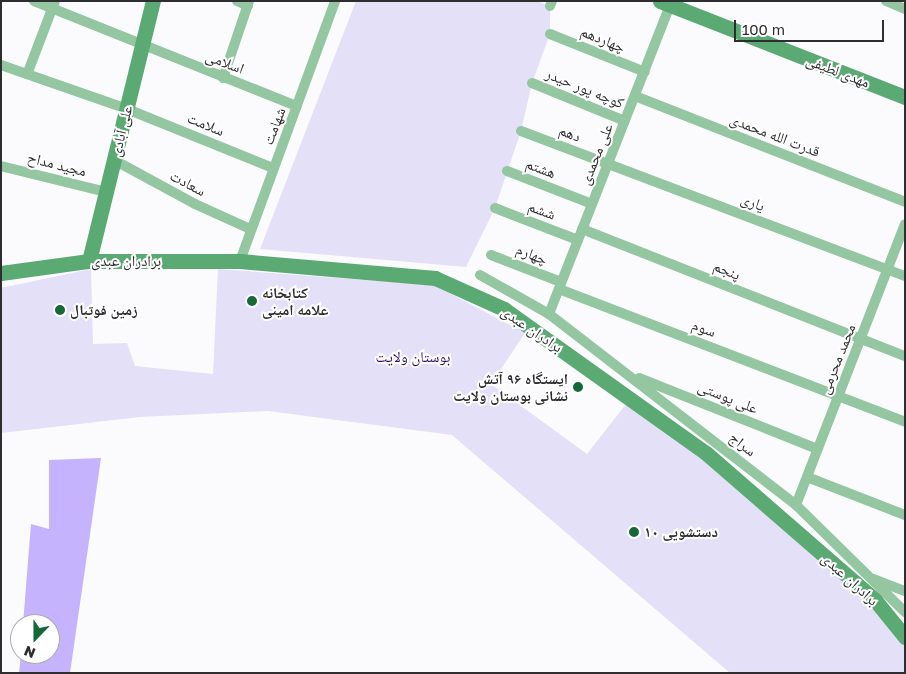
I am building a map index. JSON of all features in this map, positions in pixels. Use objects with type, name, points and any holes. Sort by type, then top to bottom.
[{"type":"main road","name":"علی آبادی","points":[[89,261],[153,1]]},
{"type":"main road","name":"مهدی لطیفی","points":[[668,3],[905,97]]},
{"type":"main road","name":"برادران عبدی","points":[[1,273],[89,261],[240,261],[435,278],[504,309],[706,453],[875,600],[905,637]]},
{"type":"street","name":"اسلامی","points":[[34,1],[54,5],[142,45],[297,106]]},
{"type":"street","points":[[223,78],[248,3],[237,1]]},
{"type":"street","name":"شهامت","points":[[240,261],[250,229],[335,1]]},
{"type":"street","points":[[886,1],[905,9]]},
{"type":"street","name":"علی محمدی","points":[[548,314],[645,72],[668,3]]},
{"type":"street","points":[[28,72],[54,5]]},
{"type":"street","name":"چهاردهم","points":[[550,34],[645,72]]},
{"type":"street","name":"سلامت","points":[[1,65],[28,72],[127,109],[273,168]]},
{"type":"street","name":"کوچه پور حیدر","points":[[532,83],[625,121]]},
{"type":"street","name":"قدرت الله محمدی","points":[[635,96],[905,202]]},
{"type":"street","name":"دهم","points":[[521,131],[608,164]]},
{"type":"street","name":"سعادت","points":[[114,160],[195,204],[250,229]]},
{"type":"street","name":"یاری","points":[[608,164],[905,276]]},
{"type":"street","name":"مجید مداح","points":[[1,166],[106,192]]},
{"type":"street","name":"هشتم","points":[[507,171],[592,204]]},
{"type":"street","name":"ششم","points":[[496,208],[578,240]]},
{"type":"street","name":"محمد محرمی","points":[[796,505],[905,224]]},
{"type":"street","name":"پنجم","points":[[582,229],[905,356]]},
{"type":"street","name":"چهارم","points":[[491,255],[560,286]]},
{"type":"street","points":[[480,275],[548,314]]},
{"type":"street","name":"سوم","points":[[560,286],[905,422]]},
{"type":"street","name":"سراج","points":[[548,314],[796,505],[905,612]]},
{"type":"street","name":"علی پوستی","points":[[628,374],[817,449]]},
{"type":"street","points":[[807,477],[905,515]]},
{"type":"street","points":[[868,577],[905,591]]},
{"type":"green space","points":[[356,1],[536,1],[550,6],[550,34],[532,83],[521,131],[495,208],[466,267],[260,249]]},
{"type":"green space","name":"بوستان ولایت","points":[[91,269],[93,344],[127,343],[135,366],[213,374],[218,269],[434,285],[525,333],[491,384],[587,454],[626,404],[702,459],[870,604],[905,647],[905,673],[730,673],[452,435],[268,411],[140,417],[1,433],[1,288]]},
{"type":"shaded area","points":[[101,458],[70,673],[19,673],[20,664],[60,664],[60,614],[24,614],[31,524],[49,529],[49,460]]},
{"type":"place","name":"کتابخانه علامه امینی","points":[[252,301]]},
{"type":"place","name":"زمین فوتبال","points":[[60,310]]},
{"type":"place","name":"ایستگاه ۹۶ آتش نشانی بوستان ولایت","points":[[578,387]]},
{"type":"place","name":"دستشویی ۱۰","points":[[634,532]]}]
